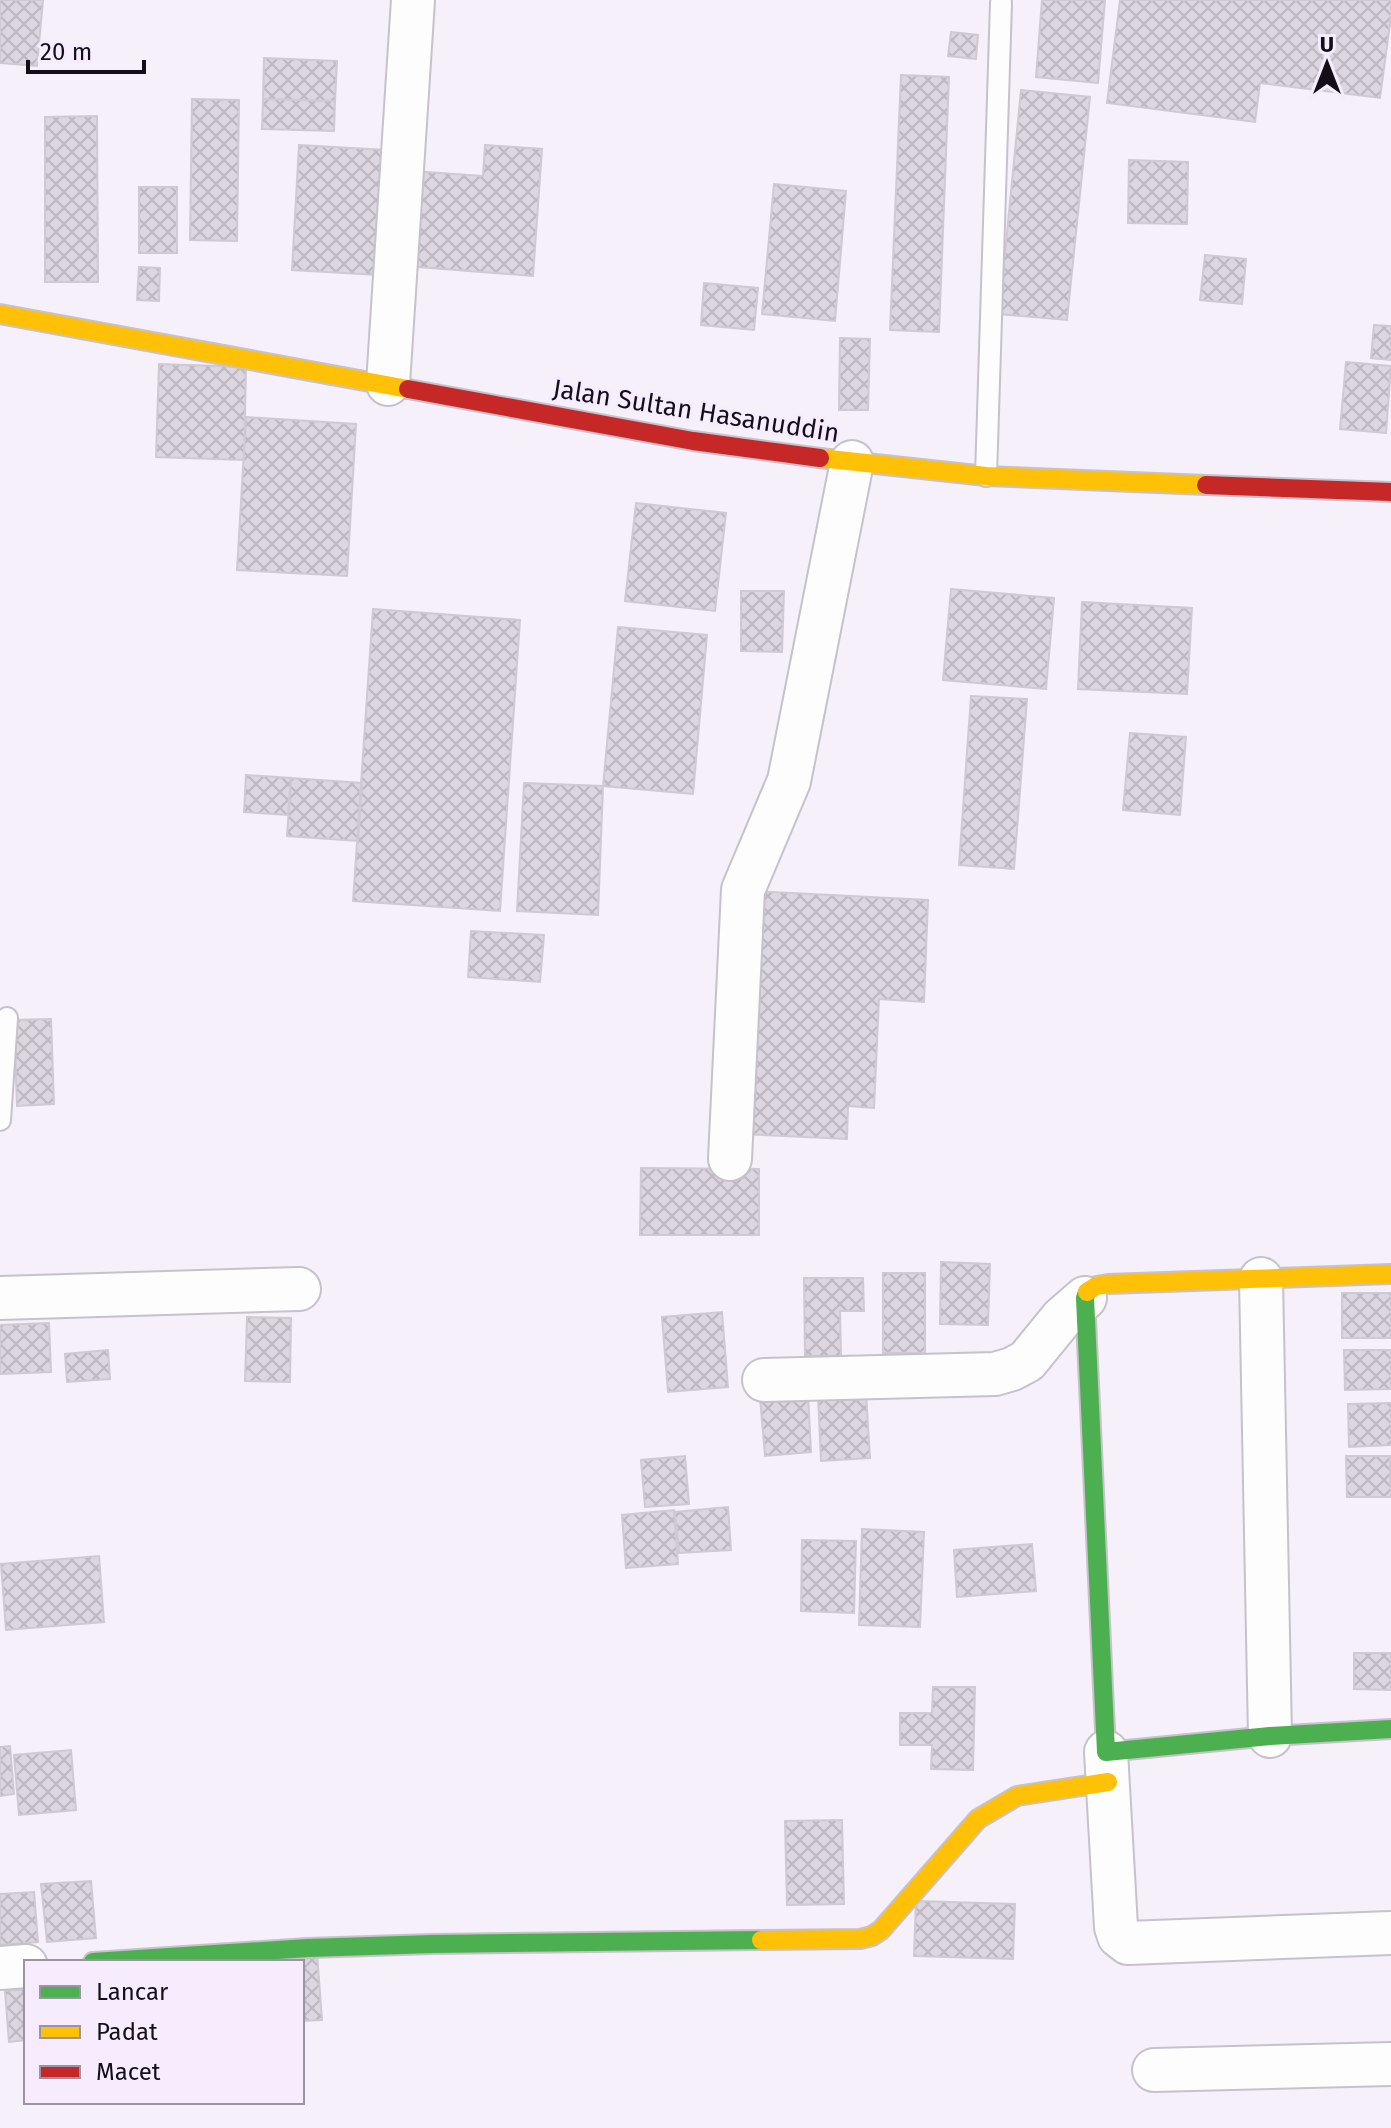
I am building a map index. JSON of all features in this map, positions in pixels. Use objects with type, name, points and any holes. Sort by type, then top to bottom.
[{"type":"street","points":[[388,384],[413,0]]},
{"type":"street","name":"Jalan Sultan Hasanuddin","points":[[0,314],[693,441],[852,462],[986,476],[1391,492]]},
{"type":"street","points":[[730,1159],[743,890],[789,781],[852,462]]},
{"type":"street","points":[[1391,1274],[1108,1284],[1087,1291],[1085,1298],[1107,1767],[1119,1936],[1128,1943],[1391,1933]]},
{"type":"street","points":[[1261,1279],[1270,1736]]},
{"type":"street","points":[[0,1298],[299,1289]]},
{"type":"street","points":[[764,1380],[995,1374],[1027,1361],[1062,1318],[1085,1298]]},
{"type":"street","points":[[124,1960],[416,1944],[860,1939],[881,1930],[978,1819],[1017,1796],[1107,1767],[1270,1736],[1391,1729]]},
{"type":"street","points":[[0,1968],[24,1966]]},
{"type":"street","points":[[1154,2070],[1391,2064]]},
{"type":"lane","points":[[986,476],[1001,3]]},
{"type":"lane","points":[[0,1120],[7,1018]]},
{"type":"building","points":[[0,0],[43,0],[37,66],[0,63]]},
{"type":"building","points":[[1042,0],[1105,0],[1098,83],[1036,77]]},
{"type":"building","points":[[1120,0],[1391,0],[1380,98],[1260,83],[1255,122],[1107,103]]},
{"type":"building","points":[[951,32],[978,35],[976,59],[948,56]]},
{"type":"building","points":[[264,58],[337,61],[335,101],[263,99]]},
{"type":"building","points":[[901,75],[949,77],[939,332],[890,330]]},
{"type":"building","points":[[1021,90],[1090,97],[1067,320],[999,314]]},
{"type":"building","points":[[192,99],[239,100],[237,241],[190,240]]},
{"type":"building","points":[[263,99],[335,101],[334,131],[262,129]]},
{"type":"building","points":[[97,116],[98,282],[45,282],[45,117]]},
{"type":"building","points":[[299,145],[386,150],[378,275],[292,270]]},
{"type":"building","points":[[485,145],[542,149],[533,276],[406,266],[413,171],[483,176]]},
{"type":"building","points":[[1129,160],[1188,162],[1187,224],[1128,223]]},
{"type":"building","points":[[774,184],[846,191],[835,321],[762,314]]},
{"type":"building","points":[[139,187],[177,187],[177,253],[139,253]]},
{"type":"building","points":[[1205,255],[1246,259],[1242,304],[1200,300]]},
{"type":"building","points":[[139,267],[160,268],[159,301],[137,300]]},
{"type":"building","points":[[704,283],[758,288],[754,330],[701,325]]},
{"type":"building","points":[[1374,325],[1391,326],[1391,360],[1371,358]]},
{"type":"building","points":[[840,338],[870,339],[868,410],[839,410]]},
{"type":"building","points":[[1346,362],[1391,366],[1386,433],[1340,429]]},
{"type":"building","points":[[159,364],[246,367],[244,460],[156,457]]},
{"type":"building","points":[[246,417],[356,424],[347,576],[237,570]]},
{"type":"building","points":[[636,503],[726,513],[715,611],[625,601]]},
{"type":"building","points":[[951,589],[1054,598],[1046,689],[943,680]]},
{"type":"building","points":[[741,591],[784,591],[782,652],[741,651]]},
{"type":"building","points":[[1082,602],[1192,608],[1187,694],[1078,689]]},
{"type":"building","points":[[373,609],[520,620],[500,911],[353,901]]},
{"type":"building","points":[[618,627],[707,635],[693,794],[603,786]]},
{"type":"building","points":[[971,696],[1027,699],[1014,869],[959,865]]},
{"type":"building","points":[[1130,733],[1186,737],[1180,815],[1123,810]]},
{"type":"building","points":[[246,775],[291,778],[288,815],[244,812]]},
{"type":"building","points":[[291,778],[362,783],[358,841],[287,836]]},
{"type":"building","points":[[524,783],[603,786],[598,915],[517,911]]},
{"type":"building","points":[[752,891],[928,900],[924,1002],[879,999],[874,1108],[848,1106],[847,1139],[741,1134]]},
{"type":"building","points":[[471,931],[544,935],[540,982],[468,977]]},
{"type":"building","points":[[51,1019],[54,1104],[17,1106],[14,1020]]},
{"type":"building","points":[[641,1168],[759,1169],[759,1235],[640,1235]]},
{"type":"building","points":[[941,1262],[990,1264],[988,1325],[940,1324]]},
{"type":"building","points":[[883,1273],[925,1273],[925,1353],[883,1353]]},
{"type":"building","points":[[804,1278],[863,1278],[864,1311],[840,1311],[841,1356],[805,1356]]},
{"type":"building","points":[[1342,1293],[1391,1293],[1391,1338],[1342,1338]]},
{"type":"building","points":[[722,1312],[728,1387],[668,1392],[662,1317]]},
{"type":"building","points":[[247,1317],[291,1318],[290,1382],[245,1381]]},
{"type":"building","points":[[49,1323],[51,1372],[0,1374],[0,1325]]},
{"type":"building","points":[[108,1350],[110,1379],[67,1382],[65,1354]]},
{"type":"building","points":[[1344,1350],[1391,1350],[1391,1389],[1345,1390]]},
{"type":"building","points":[[866,1393],[870,1458],[821,1461],[818,1395]]},
{"type":"building","points":[[808,1394],[811,1452],[765,1456],[760,1398]]},
{"type":"building","points":[[1391,1403],[1391,1445],[1349,1447],[1348,1404]]},
{"type":"building","points":[[685,1456],[689,1504],[645,1507],[641,1460]]},
{"type":"building","points":[[1346,1456],[1390,1456],[1391,1497],[1347,1497]]},
{"type":"building","points":[[728,1507],[731,1550],[679,1553],[675,1512]]},
{"type":"building","points":[[674,1510],[678,1564],[626,1568],[622,1515]]},
{"type":"building","points":[[862,1529],[924,1532],[920,1627],[859,1625]]},
{"type":"building","points":[[802,1540],[856,1541],[854,1613],[801,1611]]},
{"type":"building","points":[[1032,1544],[1036,1591],[957,1597],[954,1550]]},
{"type":"building","points":[[99,1556],[104,1622],[6,1630],[1,1564]]},
{"type":"building","points":[[1354,1653],[1391,1653],[1391,1690],[1354,1689]]},
{"type":"building","points":[[933,1687],[975,1687],[973,1770],[931,1769],[932,1745],[900,1745],[900,1713],[932,1713]]},
{"type":"building","points":[[10,1746],[14,1794],[0,1796],[0,1747]]},
{"type":"building","points":[[71,1750],[76,1810],[19,1815],[14,1755]]},
{"type":"building","points":[[842,1820],[844,1904],[787,1905],[785,1821]]},
{"type":"building","points":[[91,1881],[96,1938],[47,1942],[41,1884]]},
{"type":"building","points":[[34,1892],[38,1942],[0,1945],[0,1894]]},
{"type":"building","points":[[916,1901],[1015,1904],[1013,1959],[914,1956]]},
{"type":"building","points":[[317,1953],[322,2020],[304,2021],[304,1961]]},
{"type":"building","points":[[24,1989],[24,2040],[9,2042],[5,1991]]},
{"type":"traffic: fast","points":[[1087,1292],[1106,1752],[1270,1736],[1391,1729]]},
{"type":"traffic: fast","points":[[124,1960],[308,1948],[432,1944],[761,1940]]},
{"type":"traffic: slow","points":[[0,314],[408,389]]},
{"type":"traffic: slow","points":[[820,458],[986,476],[1206,485]]},
{"type":"traffic: slow","points":[[1087,1292],[1096,1286],[1108,1284],[1391,1274]]},
{"type":"traffic: slow","points":[[761,1940],[860,1939],[872,1936],[881,1930],[978,1819],[1017,1796],[1108,1782]]},
{"type":"traffic: jam","points":[[408,389],[693,441],[820,458]]},
{"type":"traffic: jam","points":[[1206,485],[1391,492]]}]
